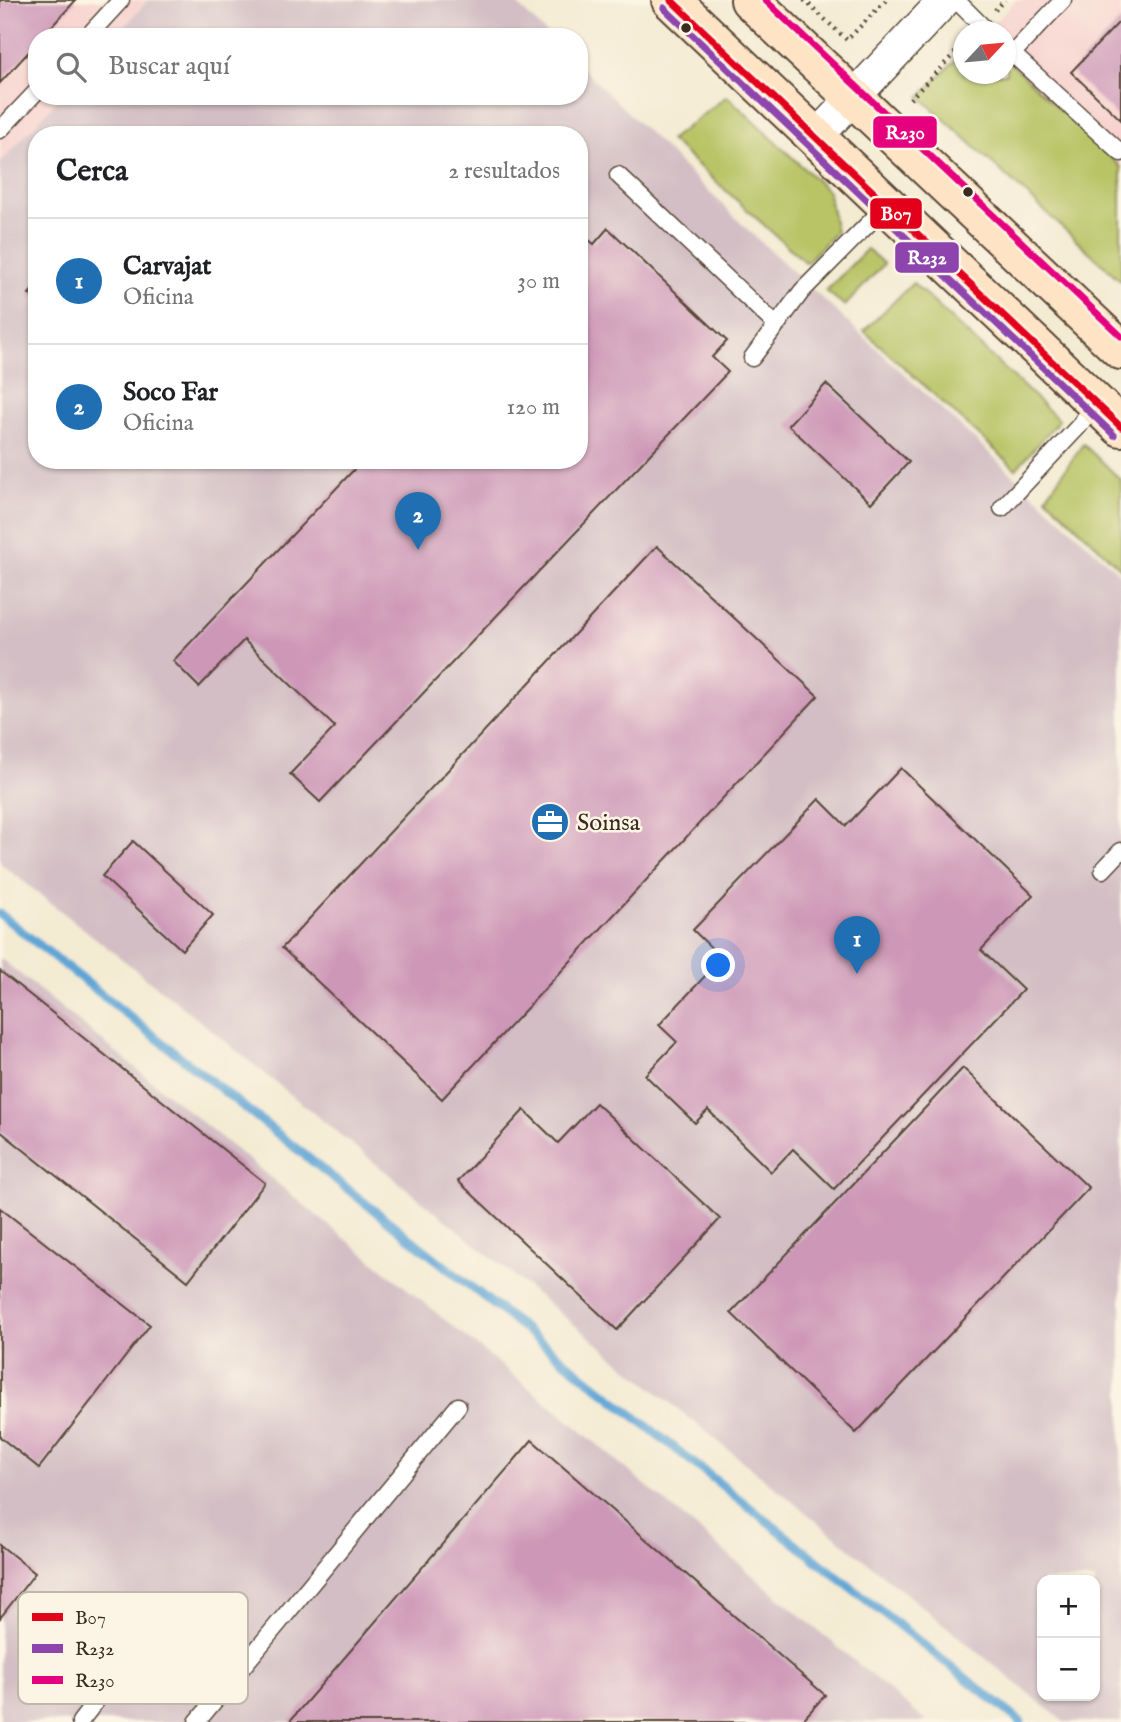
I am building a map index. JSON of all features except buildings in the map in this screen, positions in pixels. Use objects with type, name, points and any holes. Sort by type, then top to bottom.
[{"type":"main road","points":[[671,0],[1108,415]]},
{"type":"main road","points":[[750,0],[1121,350]]},
{"type":"main road","points":[[971,285],[979,262],[994,250],[1011,246]]},
{"type":"street","points":[[816,137],[945,0]]},
{"type":"lane","points":[[95,28],[121,0]]},
{"type":"lane","points":[[956,0],[977,21]]},
{"type":"lane","points":[[1016,44],[1063,0]]},
{"type":"lane","points":[[1016,57],[1121,153]]},
{"type":"lane","points":[[0,130],[28,100]]},
{"type":"lane","points":[[618,175],[775,324]]},
{"type":"lane","points":[[752,358],[802,290],[887,205]]},
{"type":"lane","points":[[1002,508],[1079,426],[1108,415]]},
{"type":"lane","points":[[1104,870],[1121,851]]},
{"type":"lane","points":[[248,1660],[458,1406]]},
{"type":"lane","points":[[79,1722],[93,1704]]},
{"type":"lane","points":[[197,1722],[212,1704]]},
{"type":"path","points":[[803,0],[847,40],[886,0]]},
{"type":"path","points":[[910,99],[953,55]]},
{"type":"shaded area","points":[[0,0],[148,0],[123,28],[28,28],[28,105],[53,105],[34,126],[28,126],[28,132],[0,163]]},
{"type":"shaded area","points":[[148,0],[513,0],[541,28],[123,28]]},
{"type":"shaded area","points":[[1016,0],[1121,0],[1121,210],[1014,84],[1016,21],[996,21]]},
{"type":"shaded area","points":[[588,74],[746,228],[1121,575],[1121,1722],[1064,1722],[1038,1701],[1100,1701],[1100,1575],[1037,1575],[1037,1700],[179,1004],[0,863],[0,163],[28,132],[28,469],[588,469],[588,126],[34,126],[53,105],[588,105]]},
{"type":"shaded area","points":[[0,958],[561,1414],[927,1722],[0,1722]]},
{"type":"green space","points":[[953,62],[953,84],[1016,84],[1016,68],[1121,167],[1121,281],[920,97]]},
{"type":"green space","points":[[727,96],[828,191],[836,232],[806,263],[670,140]]},
{"type":"green space","points":[[867,249],[884,264],[845,306],[826,291]]},
{"type":"green space","points":[[913,283],[1059,420],[1016,469],[864,331]]},
{"type":"green space","points":[[1083,444],[1121,480],[1121,569],[1046,497]]},
{"type":"waterway","points":[[0,914],[1021,1722]]},
{"type":"transit line","name":"B07","points":[[671,0],[1121,427]]},
{"type":"transit line","name":"R230","points":[[765,0],[1121,336]]},
{"type":"transit line","name":"R232","points":[[664,8],[1114,435]]},
{"type":"place","name":"Soco Far","points":[[418,550]]},
{"type":"place","name":"Soinsa","points":[[550,822]]},
{"type":"place","name":"Carvajat","points":[[857,974]]}]
